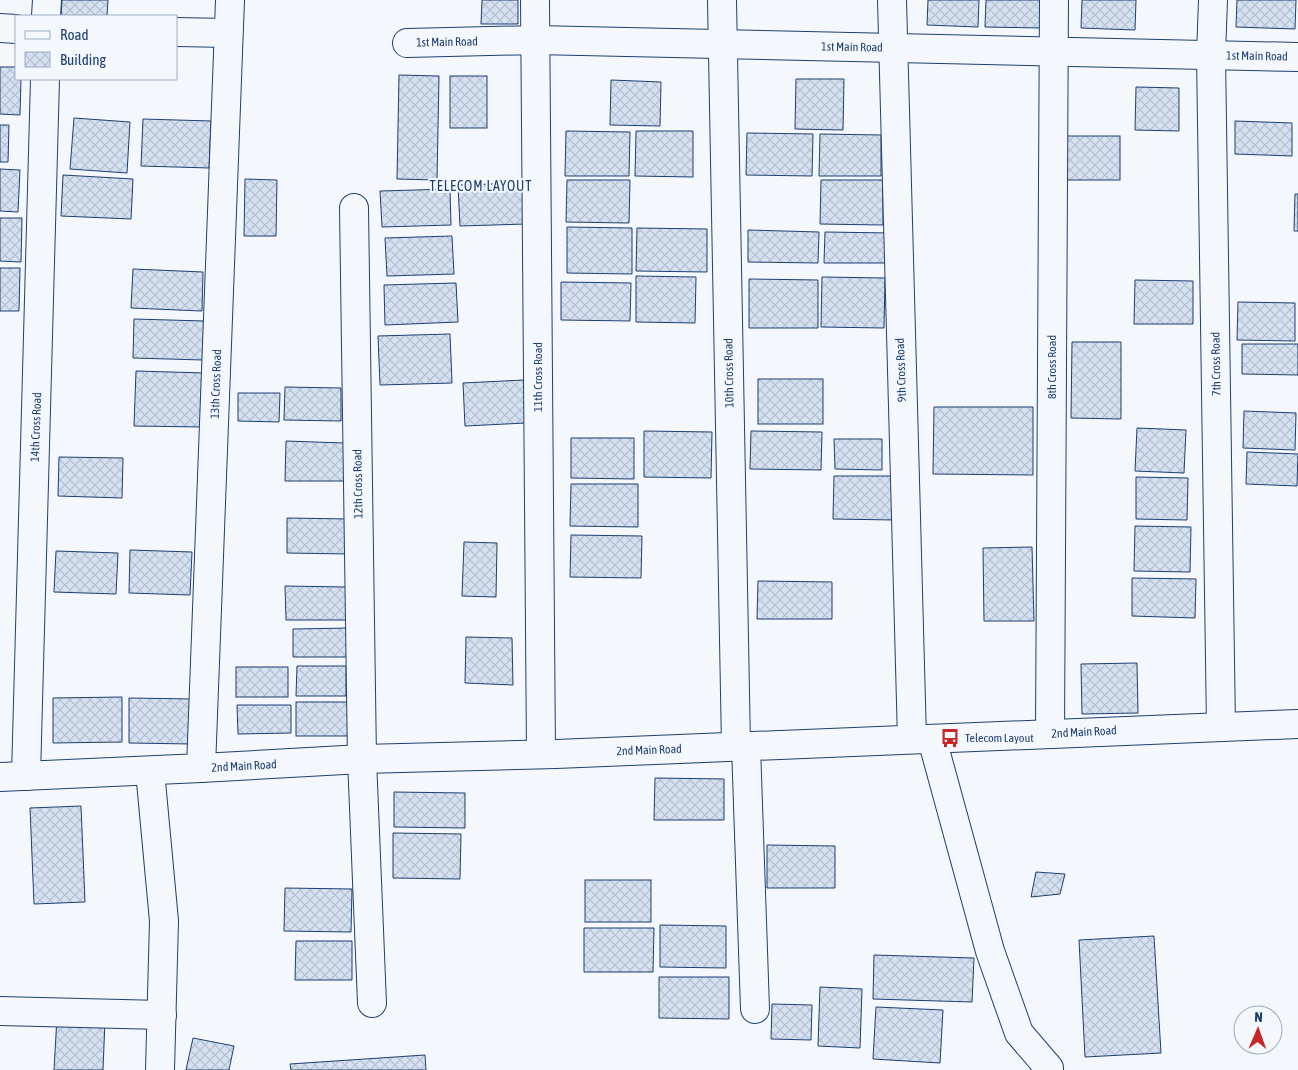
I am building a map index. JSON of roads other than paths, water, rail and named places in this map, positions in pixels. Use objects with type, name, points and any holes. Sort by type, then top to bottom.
[{"type":"street","points":[[46,15],[47,0]]},
{"type":"street","name":"13th Cross Road","points":[[202,768],[230,0]]},
{"type":"street","name":"11th Cross Road","points":[[535,0],[541,754]]},
{"type":"street","name":"10th Cross Road","points":[[722,0],[741,746],[755,1009]]},
{"type":"street","name":"9th Cross Road","points":[[892,0],[892,48],[922,739],[990,951],[1019,1033],[1049,1070]]},
{"type":"street","name":"8th Cross Road","points":[[1050,734],[1054,0]]},
{"type":"street","name":"7th Cross Road","points":[[1213,0],[1211,55],[1221,727]]},
{"type":"street","points":[[0,28],[15,28]]},
{"type":"street","points":[[178,32],[228,33]]},
{"type":"street","name":"1st Main Road","points":[[407,43],[535,40],[1298,57]]},
{"type":"street","name":"14th Cross Road","points":[[13,777],[45,80]]},
{"type":"street","name":"12th Cross Road","points":[[354,208],[362,759],[372,1003]]},
{"type":"street","name":"2nd Main Road","points":[[13,777],[362,759],[541,754],[1298,724]]},
{"type":"street","points":[[150,770],[164,921],[160,1070]]},
{"type":"street","points":[[0,1011],[162,1015]]},
{"type":"place","name":"Telecom Layout","points":[[950,738]]},
{"type":"district","name":"TELECOM LAYOUT","points":[[481,186]]}]
